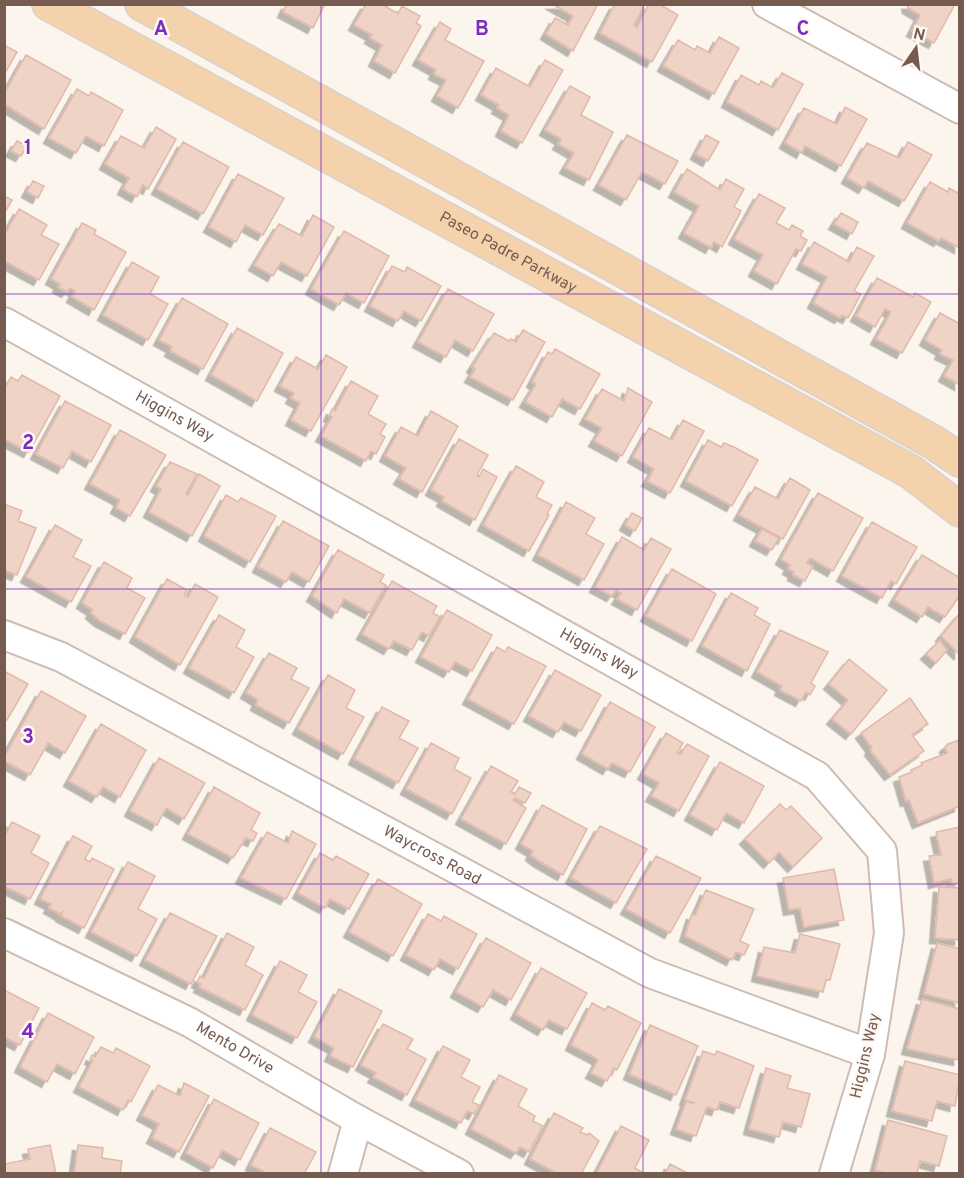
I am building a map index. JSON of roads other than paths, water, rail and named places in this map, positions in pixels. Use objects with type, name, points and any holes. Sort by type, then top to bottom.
[{"type":"main road","name":"Paseo Padre Parkway","points":[[49,4],[911,472],[960,510]]},
{"type":"main road","points":[[142,4],[933,442],[960,460]]},
{"type":"street","points":[[767,4],[960,110]]},
{"type":"street","name":"Higgins Way","points":[[4,322],[817,776],[882,851],[889,933],[870,1054],[834,1173]]},
{"type":"street","name":"Waycross Road","points":[[4,635],[61,657],[650,973],[870,1054]]},
{"type":"street","name":"Mento Drive","points":[[4,933],[189,1022],[358,1120],[459,1173]]},
{"type":"street","points":[[343,1173],[358,1120]]}]
